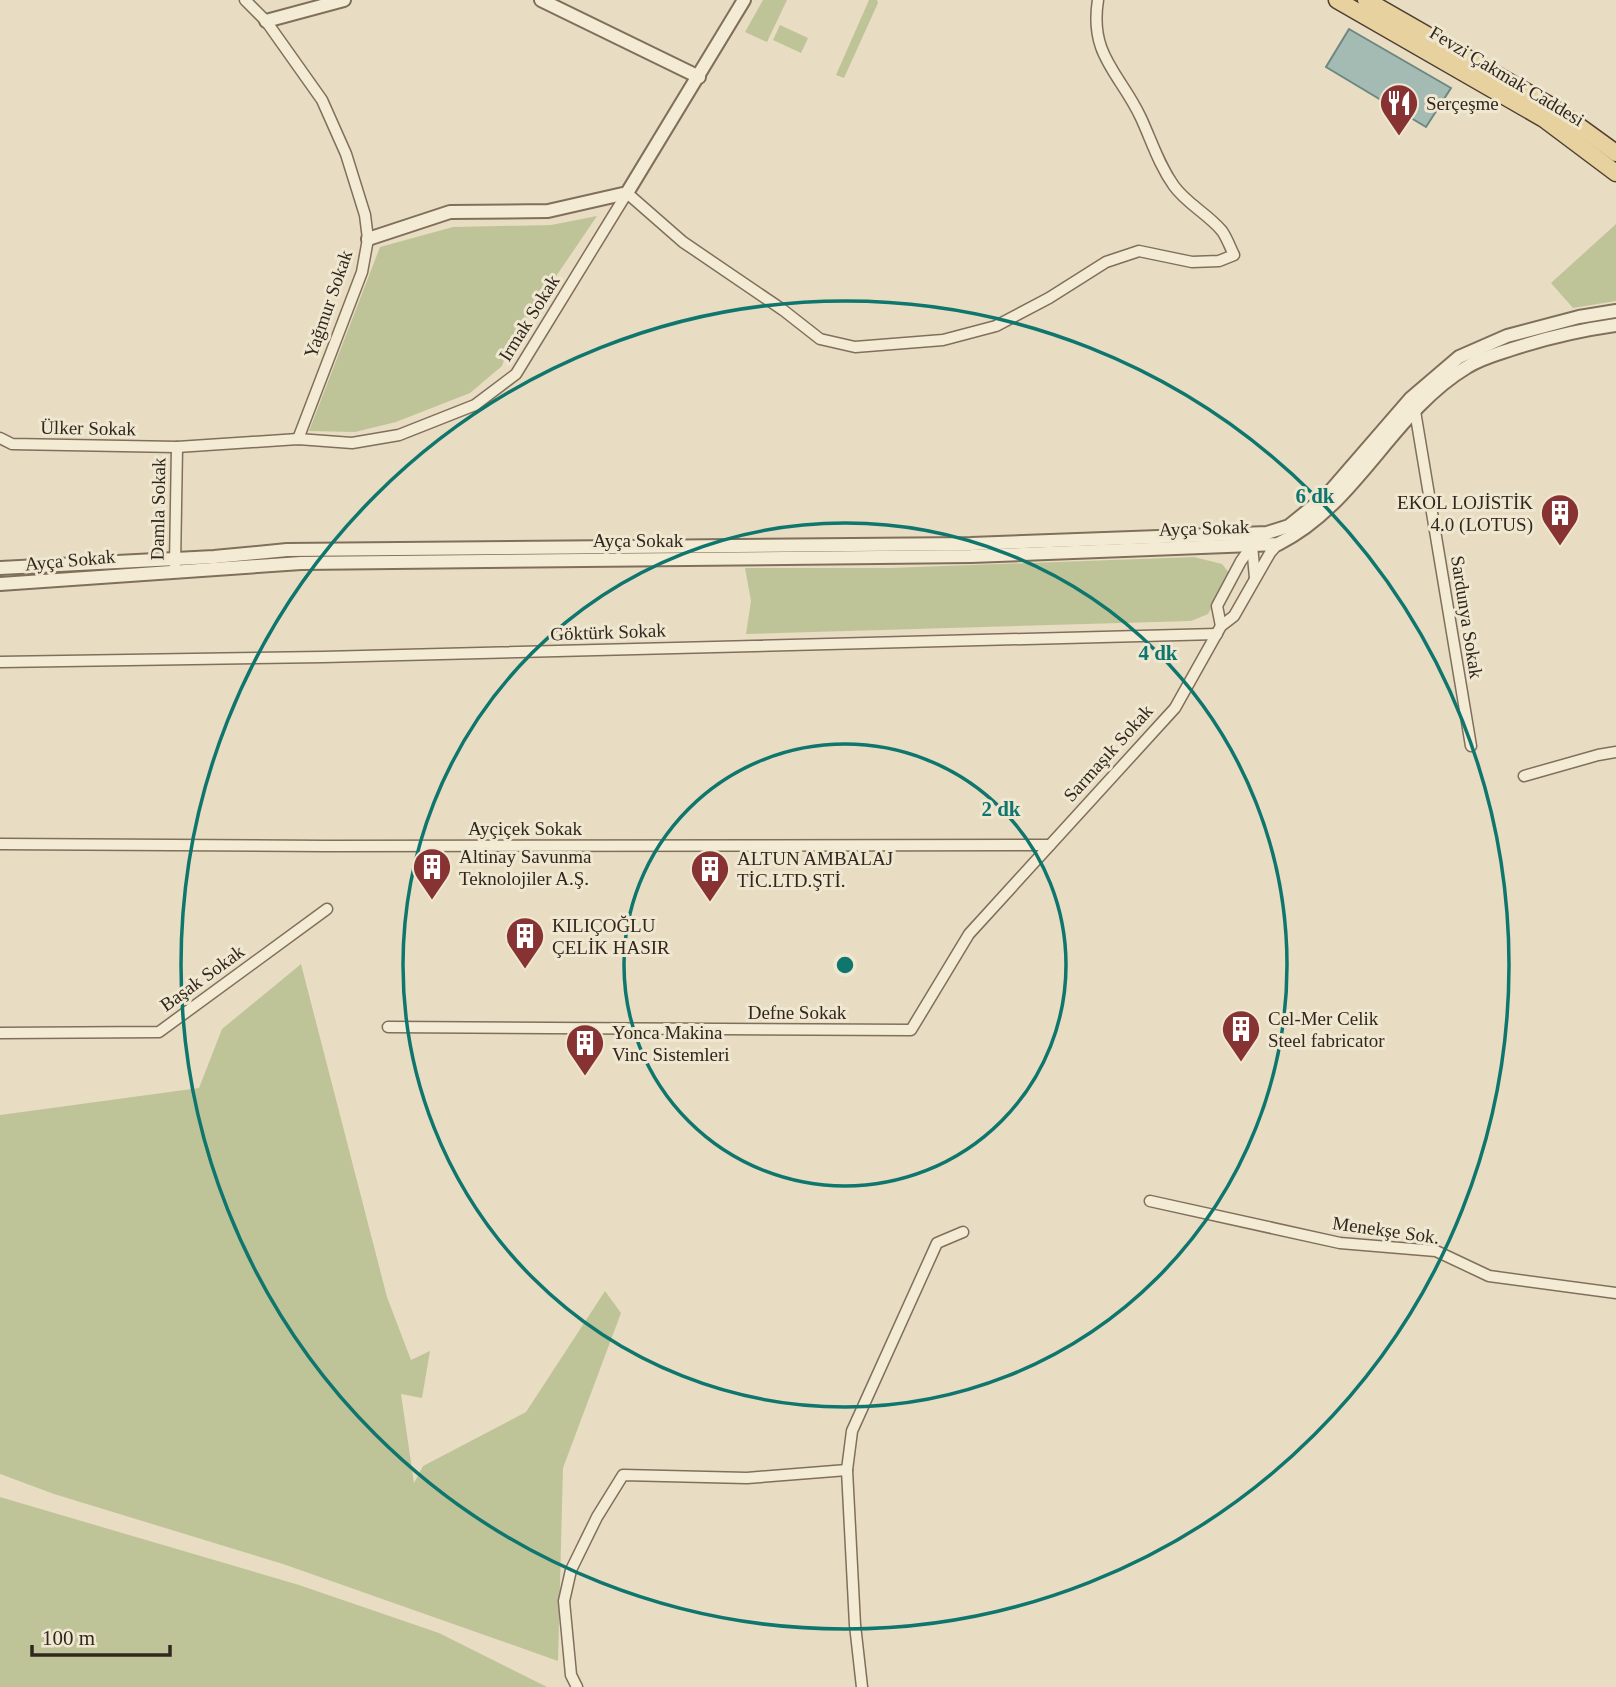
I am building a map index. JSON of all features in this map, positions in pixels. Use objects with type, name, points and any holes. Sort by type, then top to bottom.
[{"type":"main road","name":"Fevzi Çakmak Caddesi","points":[[1336,0],[1544,119],[1616,173]]},
{"type":"main road","name":"Fevzi Çakmak Caddesi","points":[[1366,0],[1550,106],[1616,153]]},
{"type":"street","name":"Yağmur Sokak","points":[[245,0],[266,21],[322,100],[346,154],[365,215],[368,239],[362,272],[298,439]]},
{"type":"street","points":[[266,21],[344,0]]},
{"type":"street","points":[[541,0],[699,78]]},
{"type":"street","points":[[368,239],[450,212],[548,211],[627,193],[744,0]]},
{"type":"street","points":[[627,193],[684,242],[783,310],[820,339],[855,347],[943,340],[996,326],[1049,298],[1106,262],[1139,251],[1192,262],[1219,261],[1234,255],[1223,232],[1176,189],[1156,156],[1141,117],[1111,70],[1098,41],[1095,16],[1098,0]]},
{"type":"street","name":"Irmak Sokak","points":[[177,447],[298,439],[352,443],[398,435],[475,405],[516,374],[627,193]]},
{"type":"street","name":"Sarmaşık Sokak","points":[[1542,333],[1579,317],[1616,312]]},
{"type":"street","name":"Sarmaşık Sokak","points":[[911,1030],[969,934],[1175,708],[1219,630],[1234,616],[1270,553],[1278,544],[1299,534],[1346,491],[1459,357],[1507,336],[1616,325]]},
{"type":"street","name":"Sarmaşık Sokak","points":[[1281,528],[1289,526],[1327,495],[1410,398],[1433,386]]},
{"type":"street","name":"Sardunya Sokak","points":[[1415,411],[1471,746]]},
{"type":"street","name":"Ülker Sokak","points":[[0,438],[12,444],[177,447]]},
{"type":"street","name":"Damla Sokak","points":[[175,565],[177,447]]},
{"type":"street","name":"Ayça Sokak","points":[[0,584],[287,550],[386,548],[971,556],[1227,541],[1281,528]]},
{"type":"street","name":"Sarmaşık Sokak","points":[[1219,630],[1217,606],[1252,545],[1267,533]]},
{"type":"street","points":[[1227,541],[1237,556],[1238,567]]},
{"type":"street","name":"Ayça Sokak","points":[[1227,541],[1252,545],[1278,544]]},
{"type":"street","points":[[1252,545],[1255,578]]},
{"type":"street","name":"Ayça Sokak","points":[[175,565],[682,552]]},
{"type":"street","points":[[0,568],[175,565]]},
{"type":"street","name":"Göktürk Sokak","points":[[0,662],[323,657],[1219,630]]},
{"type":"street","points":[[1524,776],[1616,752]]},
{"type":"street","name":"Ayçiçek Sokak","points":[[0,844],[1050,845]]},
{"type":"street","name":"Başak Sokak","points":[[0,1033],[159,1032],[327,909]]},
{"type":"street","name":"Defne Sokak","points":[[388,1027],[911,1030]]},
{"type":"street","name":"Menekşe Sok.","points":[[1150,1201],[1339,1243],[1436,1251],[1489,1276],[1616,1293]]},
{"type":"street","points":[[862,1687],[855,1625],[847,1470],[852,1432],[937,1243],[963,1232]]},
{"type":"street","points":[[577,1687],[571,1675],[564,1601],[570,1570],[597,1517],[623,1475],[747,1478],[847,1470]]},
{"type":"green space","points":[[763,0],[787,0],[767,42],[745,32]]},
{"type":"green space","points":[[869,0],[877,0],[878,3],[844,78],[836,75]]},
{"type":"green space","points":[[780,25],[808,38],[801,53],[773,40]]},
{"type":"green space","points":[[597,216],[510,344],[502,366],[470,393],[396,422],[355,432],[309,431],[380,247],[453,227],[551,225]]},
{"type":"green space","points":[[1616,224],[1616,301],[1573,308],[1551,283]]},
{"type":"green space","points":[[1194,557],[1222,564],[1230,574],[1208,614],[1191,621],[746,634],[751,601],[745,568],[890,568]]},
{"type":"green space","points":[[301,964],[387,1297],[411,1360],[430,1351],[422,1398],[401,1394],[414,1483],[423,1466],[526,1412],[605,1291],[621,1313],[563,1468],[558,1661],[283,1564],[54,1494],[0,1474],[0,1115],[199,1088],[222,1029]]},
{"type":"green space","points":[[0,1497],[299,1585],[439,1633],[547,1687],[0,1687]]},
{"type":"water","points":[[1349,29],[1451,88],[1426,127],[1326,67]]},
{"type":"place","name":"Serçeşme","points":[[1399,137]]},
{"type":"place","name":"EKOL LOJİSTİK 4.0 (LOTUS)","points":[[1560,547]]},
{"type":"place","name":"Altinay Savunma Teknolojiler A.Ş.","points":[[432,901]]},
{"type":"place","name":"ALTUN AMBALAJ TİC.LTD.ŞTİ.","points":[[710,903]]},
{"type":"place","name":"KILIÇOĞLU ÇELİK HASIR","points":[[525,970]]},
{"type":"place","name":"Cel-Mer Celik Steel fabricator","points":[[1241,1063]]},
{"type":"place","name":"Yonca Makina Vinc Sistemleri","points":[[585,1077]]}]
